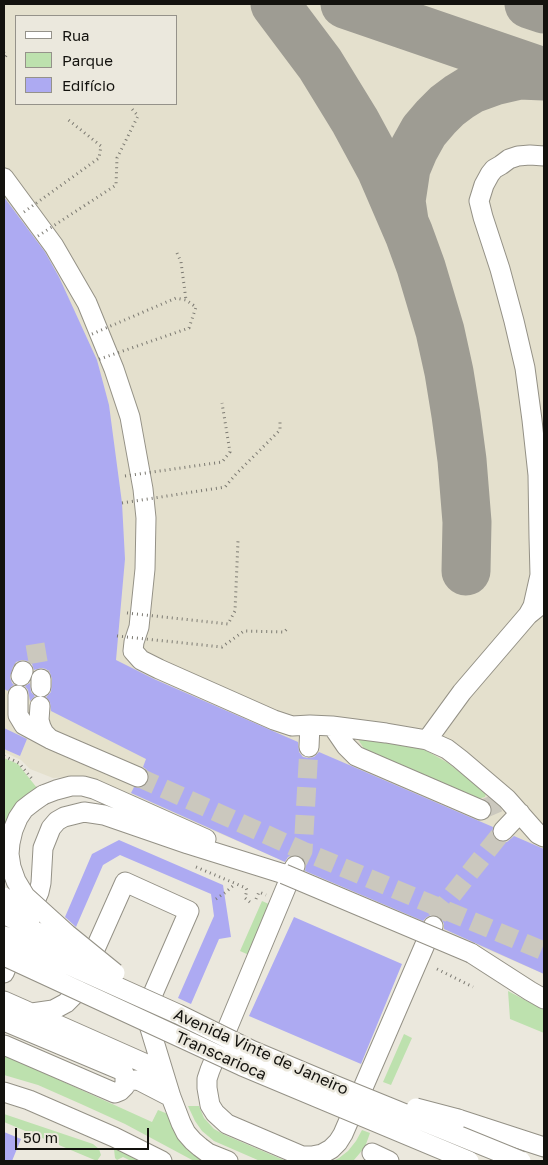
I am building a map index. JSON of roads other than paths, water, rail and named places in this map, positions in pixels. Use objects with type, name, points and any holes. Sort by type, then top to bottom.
[{"type":"street","points":[[428,740],[462,692],[528,615],[543,576],[538,475],[525,368],[500,268],[479,201],[490,174],[501,164],[518,156],[544,156]]},
{"type":"street","points":[[4,178],[54,246],[87,303],[114,369],[130,417],[143,489],[146,518],[145,568],[139,628],[133,651],[140,660],[274,720],[292,726],[333,727],[428,740],[448,750],[460,759],[542,832]]},
{"type":"street","points":[[528,615],[544,602]]},
{"type":"street","points":[[18,695],[18,715],[24,725],[50,739],[138,777]]},
{"type":"street","points":[[40,706],[39,720],[41,728],[50,739]]},
{"type":"street","points":[[309,747],[310,725]]},
{"type":"street","points":[[333,727],[346,746],[356,756],[481,810]]},
{"type":"street","points":[[178,1014],[115,973],[67,934],[25,896],[16,881],[11,867],[10,843],[18,818],[24,810],[42,795],[72,786],[84,786],[94,789],[290,870],[471,953],[544,984]]},
{"type":"street","points":[[4,973],[39,892],[42,882],[43,848],[47,836],[57,821],[64,817],[84,812],[93,812],[188,844],[290,870]]},
{"type":"street","points":[[502,831],[520,813]]},
{"type":"street","points":[[290,870],[210,1070],[207,1088],[210,1104],[215,1113],[227,1124],[302,1156],[322,1154],[331,1149],[343,1134],[433,926]]},
{"type":"street","points":[[32,1013],[53,1010],[66,1003],[75,994],[125,882],[189,911],[145,1012],[162,1071],[181,1123],[193,1141],[200,1147],[208,1153],[228,1161]]},
{"type":"street","points":[[4,898],[64,947]]},
{"type":"street","points":[[4,914],[115,973]]},
{"type":"street","name":"Avenida Vinte de Janeiro","points":[[4,936],[178,1014],[251,1050],[521,1161]]},
{"type":"street","points":[[471,953],[530,992],[544,999]]},
{"type":"street","name":"Transcarioca","points":[[4,956],[242,1066],[469,1161]]},
{"type":"street","points":[[4,1001],[162,1071]]},
{"type":"street","points":[[4,1021],[123,1071],[126,1081],[125,1086],[120,1091],[114,1093],[4,1045]]},
{"type":"street","points":[[126,1081],[140,1081],[171,1097]]},
{"type":"street","points":[[339,1087],[458,1119],[544,1147]]},
{"type":"street","points":[[4,1092],[29,1100],[114,1137],[162,1161]]},
{"type":"street","points":[[4,1106],[114,1137]]},
{"type":"street","points":[[458,1119],[544,1136]]},
{"type":"street","points":[[372,1153],[390,1161]]},
{"type":"tunnel","points":[[35,644],[41,679]]},
{"type":"tunnel","points":[[298,861],[303,851],[309,747]]},
{"type":"tunnel","points":[[138,777],[303,851],[544,951]]},
{"type":"tunnel","points":[[481,810],[507,799]]},
{"type":"tunnel","points":[[437,918],[441,909],[503,831]]}]
